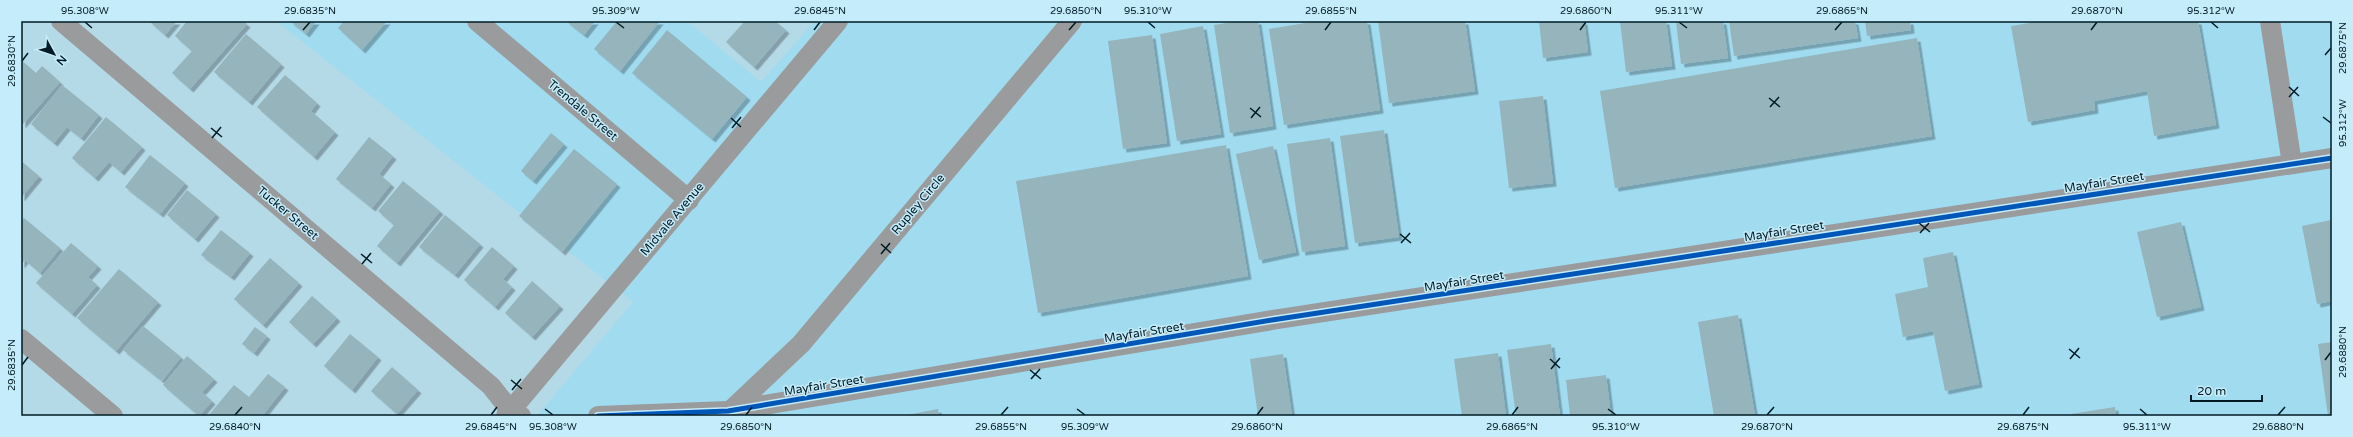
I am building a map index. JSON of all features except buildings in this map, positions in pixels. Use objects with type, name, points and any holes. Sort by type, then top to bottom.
[{"type":"street","name":"Tucker Street","points":[[61,21],[491,386],[513,414]]},
{"type":"street","name":"Trendale Street","points":[[477,21],[689,200]]},
{"type":"street","name":"Midvale Avenue","points":[[513,414],[838,21]]},
{"type":"street","name":"Rupley Circle","points":[[729,413],[801,344],[1072,21]]},
{"type":"street","points":[[2270,21],[2292,164]]},
{"type":"street","name":"Mayfair Street","points":[[598,416],[729,413],[1272,320],[2332,158]]},
{"type":"street","points":[[21,339],[113,416]]},
{"type":"shaded area","points":[[276,21],[687,21],[761,82],[815,21],[2332,21],[2332,416],[537,416],[633,302]]},
{"type":"cycle path","points":[[598,416],[728,411],[1272,320],[2332,158]]}]
